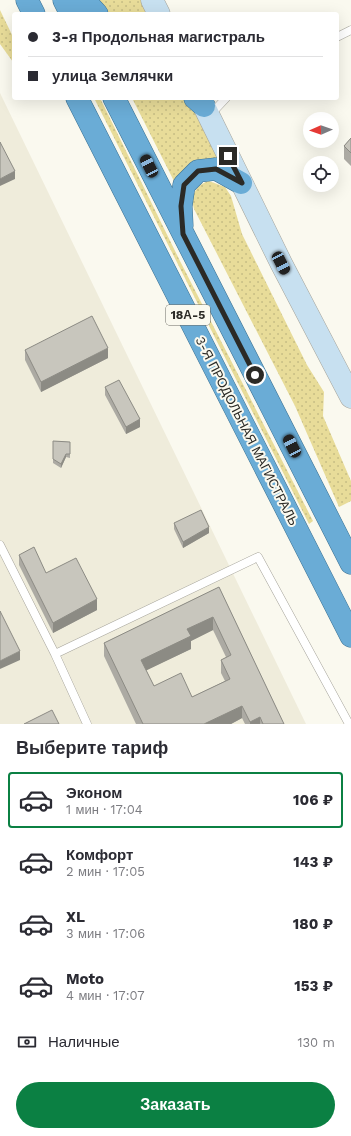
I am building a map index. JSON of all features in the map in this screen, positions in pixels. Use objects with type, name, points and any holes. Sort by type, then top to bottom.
[{"type":"highway","points":[[27,0],[33,12]]},
{"type":"highway","points":[[64,0],[70,12]]},
{"type":"highway","points":[[84,0],[96,12]]},
{"type":"highway","name":"3-Я ПРОДОЛЬНАЯ МАГИСТРАЛЬ","points":[[78,100],[351,636]]},
{"type":"highway","name":"18А-5","points":[[115,100],[351,564]]},
{"type":"highway","points":[[183,234],[181,206],[184,185],[198,171],[216,169],[242,183]]},
{"type":"main road","points":[[152,0],[158,12]]},
{"type":"main road","points":[[202,105],[351,397]]},
{"type":"lane","points":[[339,35],[351,30]]},
{"type":"lane","points":[[202,105],[219,100]]},
{"type":"lane","points":[[0,545],[55,654],[88,724]]},
{"type":"lane","points":[[55,654],[258,557],[348,724]]},
{"type":"shaded area","points":[[91,0],[141,0],[147,12],[106,12]]},
{"type":"shaded area","points":[[0,10],[12,35],[12,61],[0,44]]},
{"type":"shaded area","points":[[0,93],[306,724],[0,724]]},
{"type":"shaded area","points":[[95,100],[101,100],[180,261],[313,521],[309,524]]},
{"type":"shaded area","points":[[133,100],[185,100],[191,106],[225,165],[176,185]]},
{"type":"shaded area","points":[[209,181],[225,187],[231,196],[242,234],[307,365],[324,392],[323,416],[351,481],[351,501],[339,507],[295,406],[194,209],[193,199],[195,191],[201,185]]},
{"type":"building","points":[[351,138],[351,153],[344,146]]},
{"type":"building","points":[[0,142],[15,171],[0,179]]},
{"type":"building","points":[[92,316],[108,348],[41,382],[25,350]]},
{"type":"building","points":[[119,380],[140,419],[126,427],[105,387]]},
{"type":"building","points":[[53,441],[70,442],[70,454],[66,454],[61,464],[53,459]]},
{"type":"building","points":[[201,510],[209,527],[183,542],[174,523]]},
{"type":"building","points":[[34,547],[46,573],[76,558],[97,599],[53,623],[19,555]]},
{"type":"building","points":[[219,587],[284,724],[263,724],[260,717],[250,722],[242,706],[204,724],[143,724],[104,643]],"holes":[[[213,617],[231,655],[221,660],[230,679],[192,697],[181,673],[154,686],[141,660],[191,636],[187,629]]]},
{"type":"building","points":[[0,611],[20,651],[0,661]]},
{"type":"building","points":[[52,710],[59,724],[24,724]]},
{"type":"route","points":[[228,156],[242,183],[216,169],[198,171],[184,185],[181,206],[183,234],[255,375]]}]
